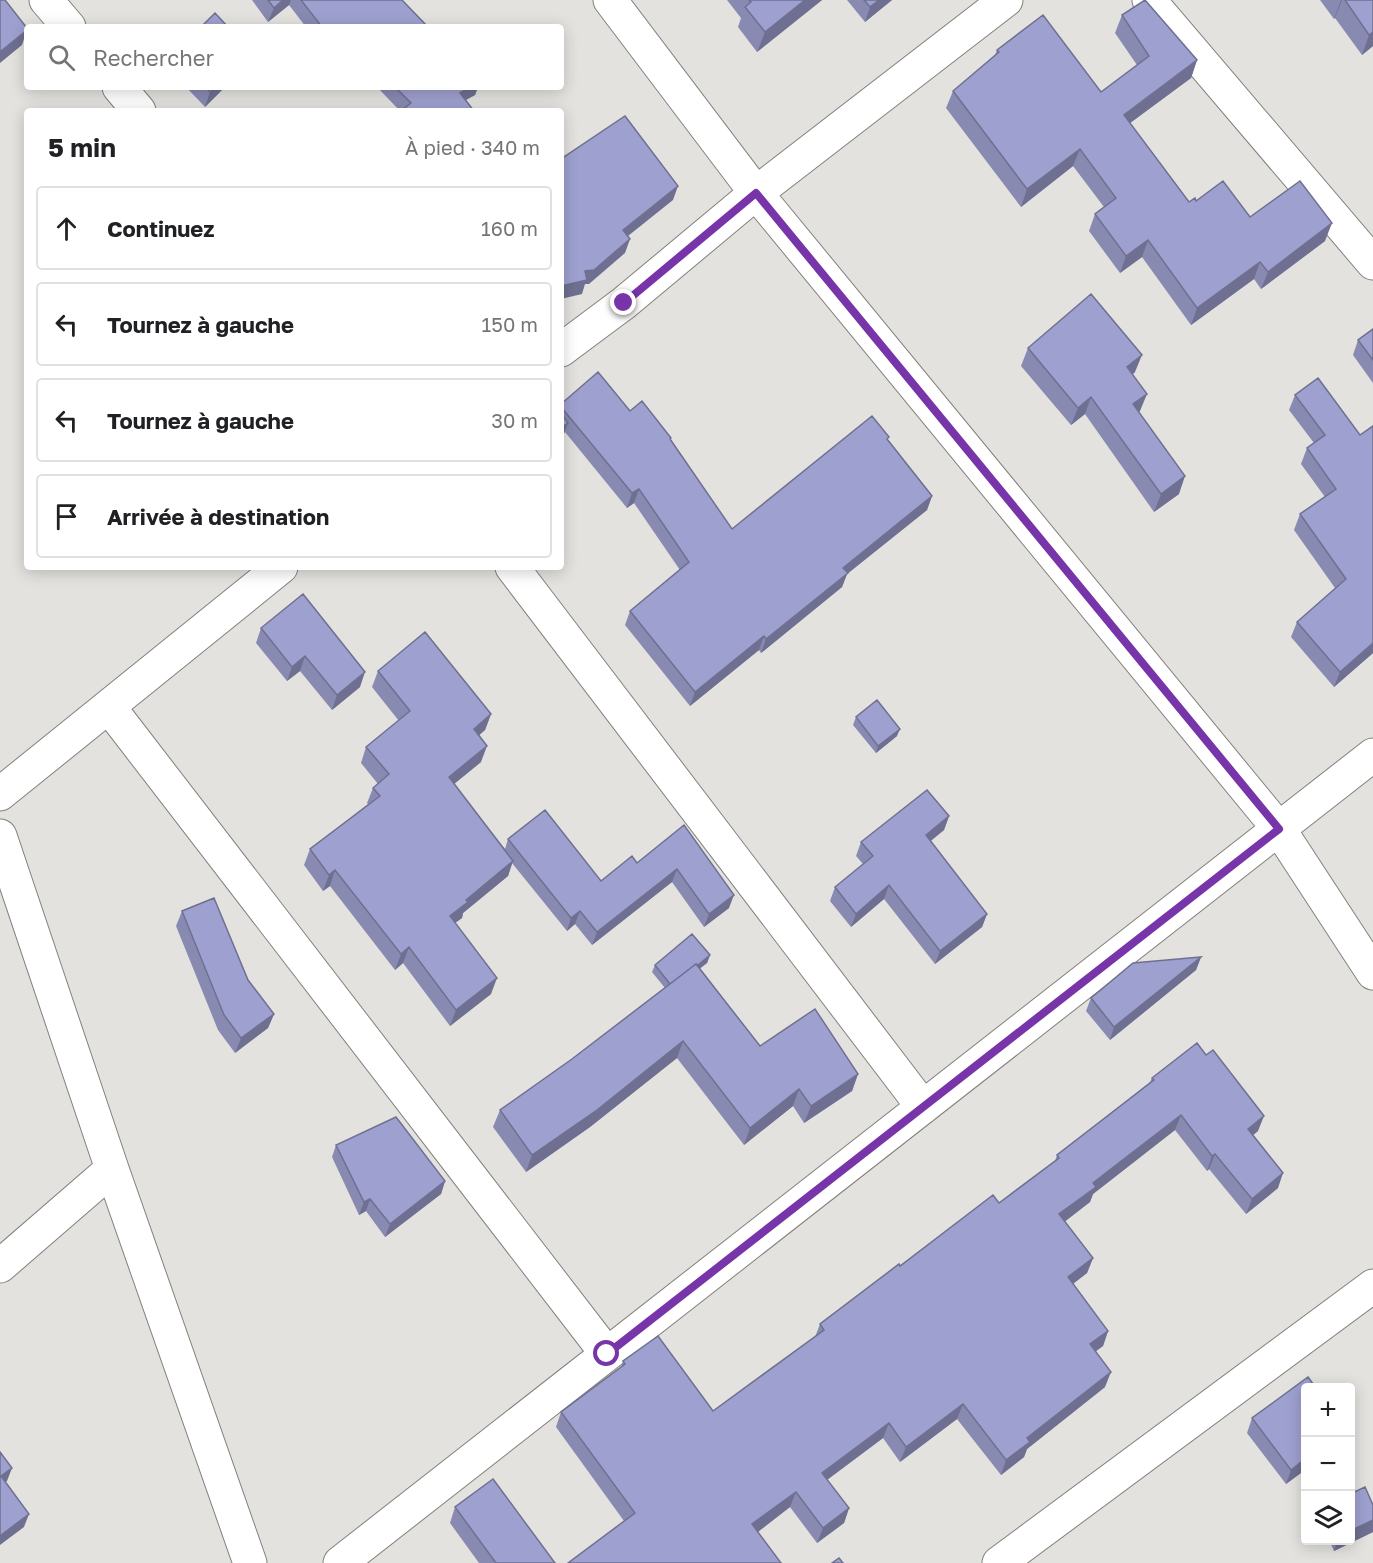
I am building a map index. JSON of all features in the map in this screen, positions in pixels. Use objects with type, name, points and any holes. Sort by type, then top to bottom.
[{"type":"street","points":[[46,0],[66,24]]},
{"type":"street","points":[[610,0],[756,193],[1279,829],[1373,973]]},
{"type":"street","points":[[564,348],[624,303],[756,193],[1006,0]]},
{"type":"street","points":[[1149,0],[1371,255]]},
{"type":"street","points":[[122,90],[136,108]]},
{"type":"street","points":[[0,794],[277,570]]},
{"type":"street","points":[[514,570],[923,1107]]},
{"type":"street","points":[[109,707],[607,1354]]},
{"type":"street","points":[[340,1563],[1373,755]]},
{"type":"street","points":[[0,836],[112,1169],[250,1563]]},
{"type":"street","points":[[0,1266],[112,1169]]},
{"type":"street","points":[[999,1563],[1373,1286]]},
{"type":"building","points":[[0,0],[5,0],[24,24],[24,32],[0,52]]},
{"type":"building","points":[[268,0],[283,0],[274,8]]},
{"type":"building","points":[[301,0],[402,0],[425,24],[320,24]]},
{"type":"building","points":[[749,0],[805,0],[765,32],[745,7],[751,2]]},
{"type":"building","points":[[864,0],[879,0],[870,7]]},
{"type":"building","points":[[1145,0],[1197,60],[1124,115],[1189,202],[1195,198],[1196,201],[1223,181],[1250,217],[1300,181],[1332,223],[1268,272],[1260,262],[1197,308],[1148,240],[1126,256],[1095,214],[1116,198],[1080,149],[1027,189],[953,91],[999,52],[997,50],[1043,15],[1101,92],[1149,56],[1122,15]]},
{"type":"building","points":[[1345,0],[1373,0],[1373,32],[1369,35]]},
{"type":"building","points":[[215,13],[225,24],[204,24]]},
{"type":"building","points":[[398,90],[465,90],[460,93],[472,108],[405,108],[411,103]]},
{"type":"building","points":[[625,116],[678,186],[623,230],[630,239],[594,270],[585,271],[587,280],[564,285],[564,157]]},
{"type":"building","points":[[1091,294],[1142,355],[1127,367],[1147,394],[1133,404],[1185,476],[1161,494],[1091,397],[1078,408],[1028,348]]},
{"type":"building","points":[[1373,329],[1373,360],[1358,340]]},
{"type":"building","points":[[598,372],[630,411],[642,401],[671,438],[732,529],[872,416],[932,496],[843,568],[848,573],[766,639],[764,636],[695,692],[630,611],[689,562],[639,489],[632,493],[564,411],[564,401]]},
{"type":"building","points":[[1318,378],[1360,435],[1373,426],[1373,643],[1340,672],[1297,622],[1346,579],[1300,514],[1336,489],[1307,448],[1325,435],[1295,395]]},
{"type":"building","points":[[303,594],[365,672],[337,695],[305,656],[292,667],[261,628]]},
{"type":"building","points":[[425,632],[491,714],[474,729],[487,746],[449,777],[513,861],[450,916],[497,978],[456,1010],[409,947],[401,954],[335,870],[329,875],[310,849],[380,796],[373,788],[389,774],[366,747],[410,711],[378,671]]},
{"type":"building","points":[[877,700],[900,729],[878,746],[856,717]]},
{"type":"building","points":[[927,790],[949,816],[926,835],[987,914],[940,951],[889,885],[856,914],[835,887],[873,856],[861,842]]},
{"type":"building","points":[[545,810],[601,881],[632,856],[637,863],[684,825],[734,895],[709,914],[677,869],[597,932],[580,911],[571,918],[508,839]]},
{"type":"building","points":[[214,898],[248,980],[274,1014],[241,1038],[224,1015],[182,911]]},
{"type":"building","points":[[692,934],[710,955],[670,984],[655,965]]},
{"type":"building","points":[[1201,957],[1114,1027],[1091,998],[1133,963]]},
{"type":"building","points":[[696,964],[760,1046],[815,1009],[858,1074],[811,1106],[799,1089],[750,1128],[683,1041],[597,1110],[532,1155],[500,1110],[572,1059]]},
{"type":"building","points":[[1197,1043],[1206,1055],[1213,1050],[1264,1116],[1248,1129],[1283,1173],[1252,1199],[1215,1154],[1212,1156],[1181,1115],[1093,1183],[1096,1187],[1059,1214],[1093,1258],[1068,1277],[1108,1331],[1090,1344],[1111,1372],[1027,1438],[1030,1442],[1006,1460],[963,1404],[906,1447],[889,1423],[822,1473],[849,1508],[823,1528],[796,1492],[752,1524],[781,1563],[568,1563],[635,1513],[561,1412],[625,1364],[623,1361],[658,1336],[713,1411],[824,1330],[820,1324],[993,1195],[999,1203],[1059,1158],[1057,1155],[1154,1080],[1152,1078]]},
{"type":"building","points":[[396,1117],[445,1181],[390,1224],[370,1199],[364,1202],[336,1145]]},
{"type":"building","points":[[1308,1377],[1312,1383],[1301,1383],[1301,1462],[1291,1470],[1252,1418]]},
{"type":"building","points":[[0,1452],[12,1468],[1,1476],[29,1514],[0,1536]]},
{"type":"building","points":[[493,1479],[555,1563],[496,1563],[455,1507]]},
{"type":"building","points":[[1365,1487],[1373,1505],[1373,1520],[1355,1529],[1355,1492]]},
{"type":"building","points":[[839,1558],[843,1563],[832,1563]]},
{"type":"route","points":[[607,1354],[1279,829],[756,193],[624,303]]}]
